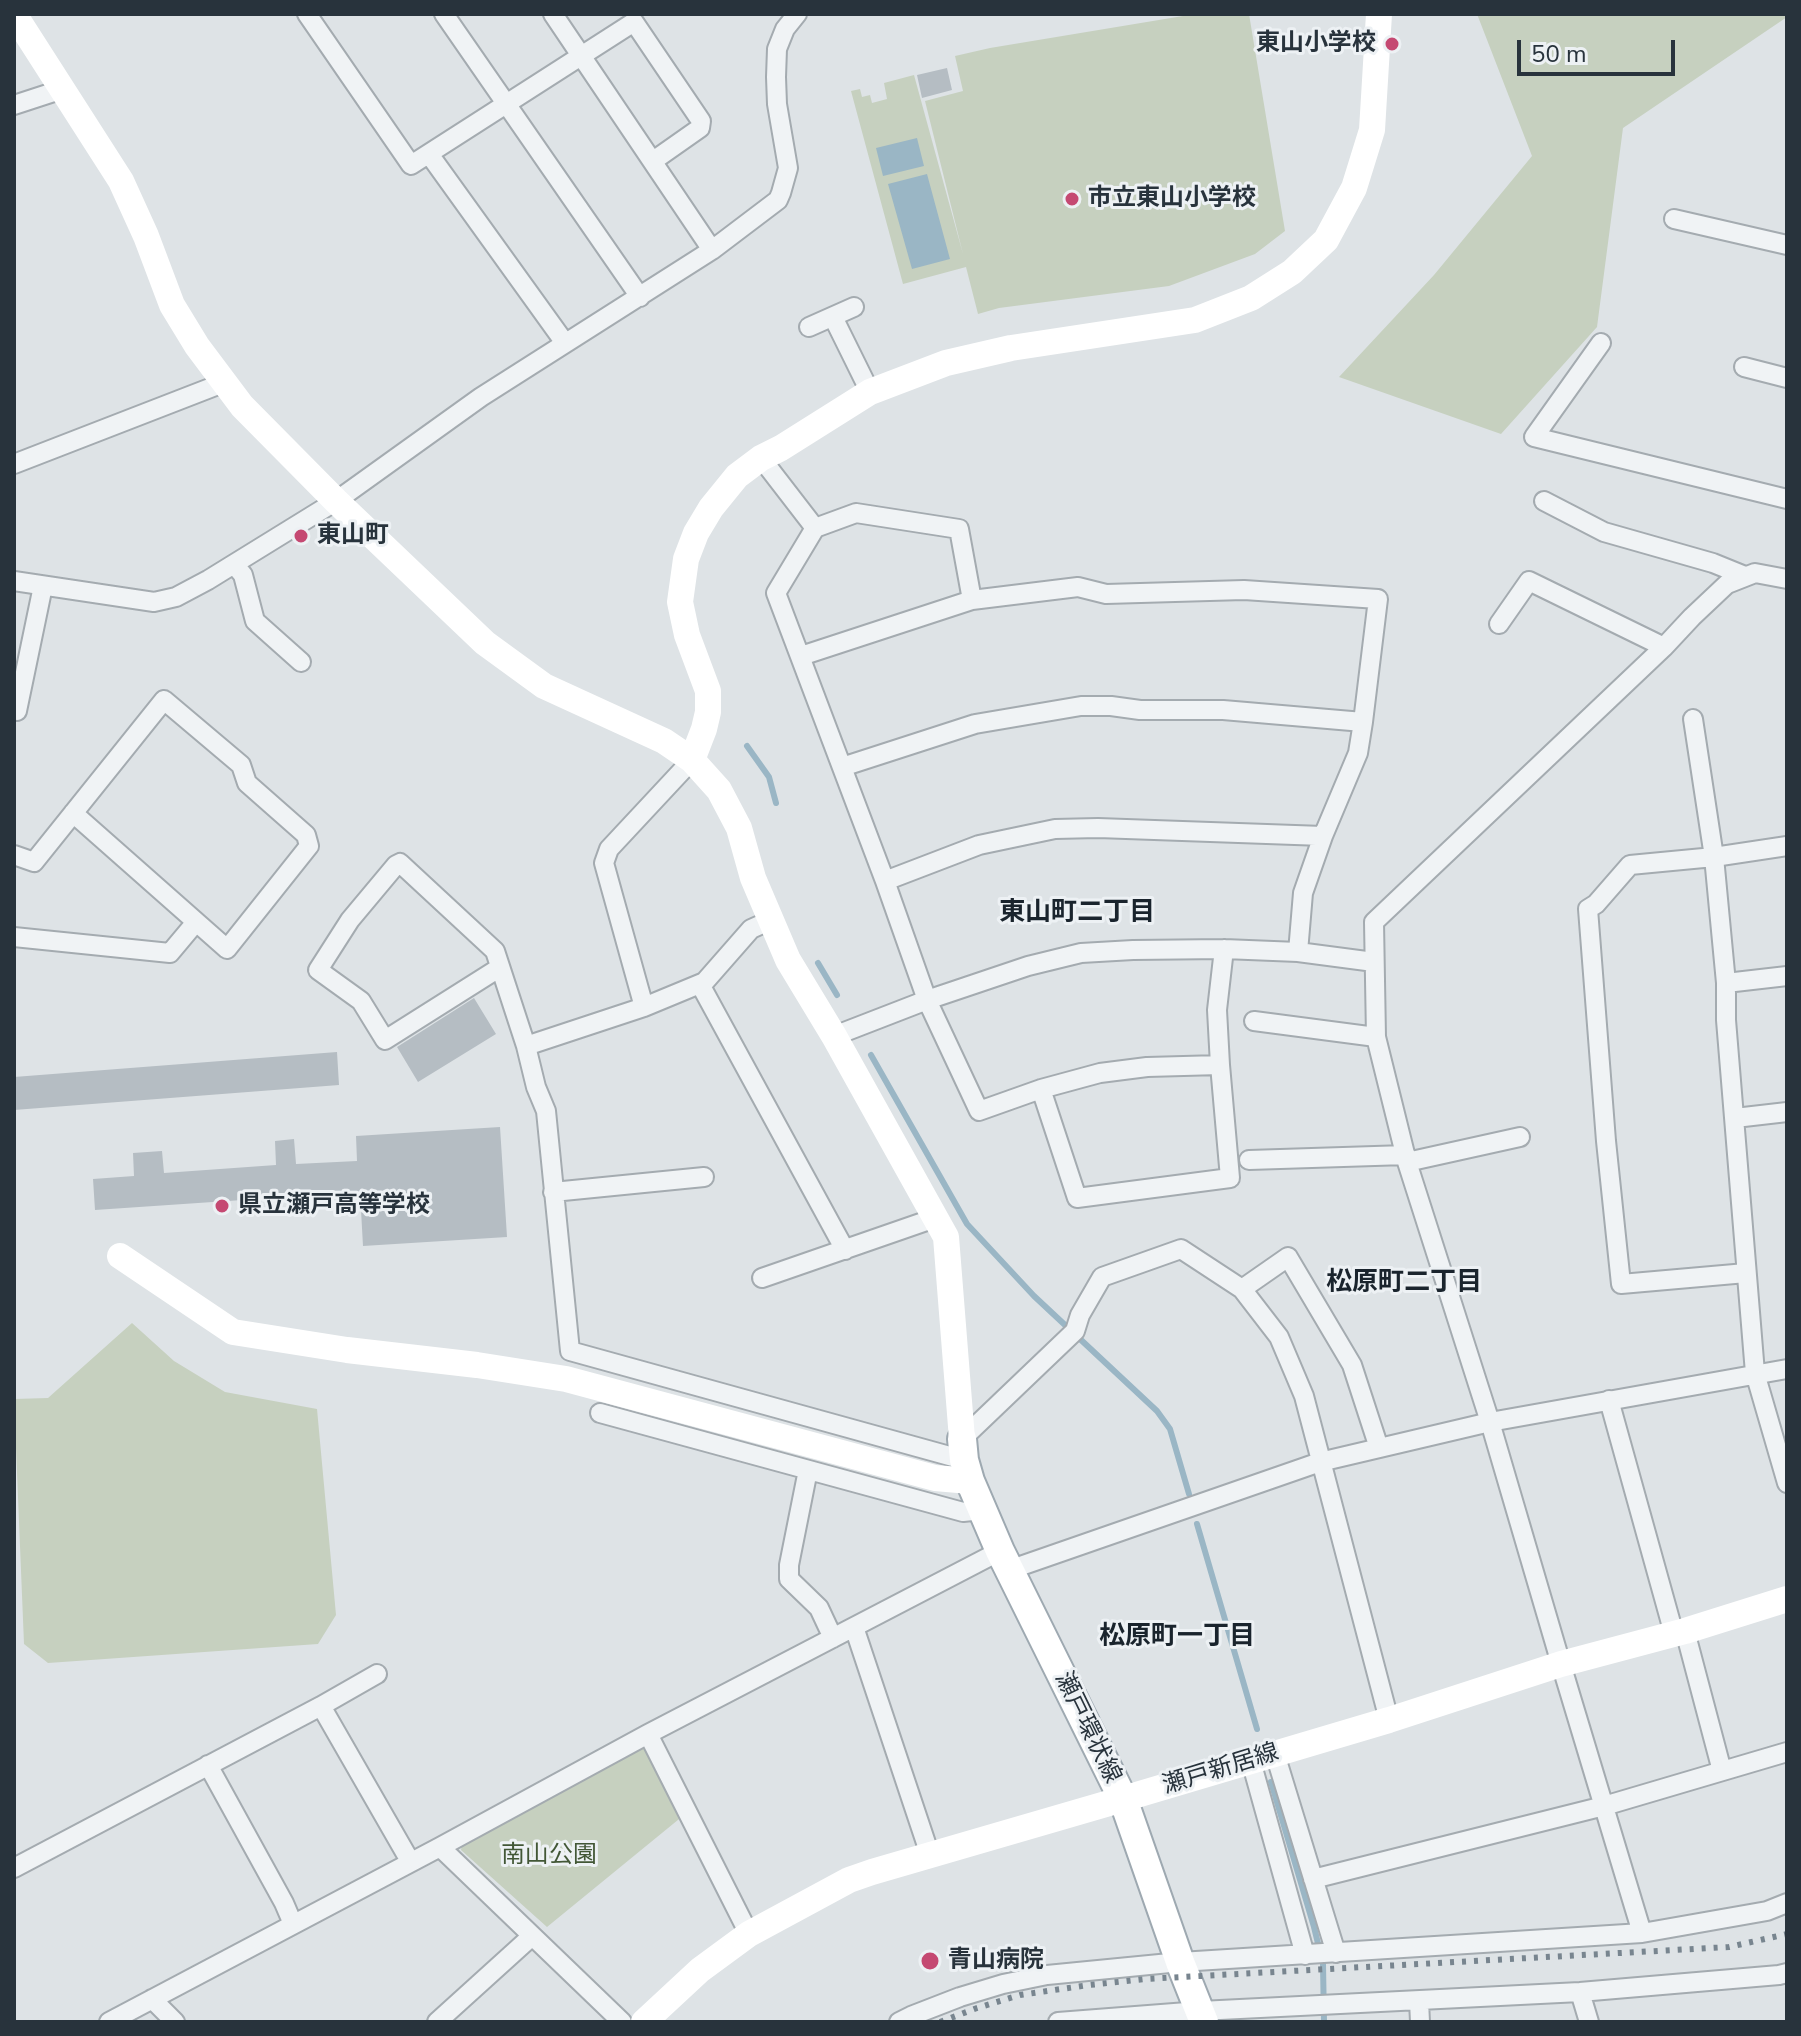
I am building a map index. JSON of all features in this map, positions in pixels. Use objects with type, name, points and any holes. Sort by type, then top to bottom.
[{"type":"main road","name":"瀬戸環状線","points":[[966,1460],[982,1510],[1004,1560],[1123,1799],[1202,2017]]},
{"type":"street","points":[[14,14],[121,181],[172,305],[197,346],[242,406],[485,643],[544,686],[664,741],[692,760],[719,790],[739,828],[753,878],[788,960],[946,1237],[966,1460]]},
{"type":"street","points":[[307,14],[411,165],[634,22],[701,121],[700,128],[653,161]]},
{"type":"street","points":[[444,14],[640,297]]},
{"type":"street","points":[[553,14],[712,250]]},
{"type":"street","points":[[14,581],[154,602],[176,597],[336,501],[481,397],[712,250],[778,200],[781,193],[788,168],[777,104],[777,49],[785,29],[797,14]]},
{"type":"street","points":[[644,1007],[604,863],[609,849],[692,760],[704,729],[708,691],[687,635],[680,602],[686,559],[696,533],[711,508],[737,476],[761,458],[870,392],[946,363],[1011,348],[1195,320],[1251,298],[1292,272],[1326,240],[1354,188],[1372,130],[1379,14]]},
{"type":"street","points":[[14,105],[63,89]]},
{"type":"street","points":[[429,154],[565,343]]},
{"type":"street","points":[[1674,219],[1787,245]]},
{"type":"street","points":[[809,327],[854,307]]},
{"type":"street","points":[[833,317],[870,392]]},
{"type":"street","points":[[1601,343],[1534,437],[1787,499]]},
{"type":"street","points":[[1744,367],[1787,378]]},
{"type":"street","points":[[14,464],[223,383]]},
{"type":"street","points":[[761,458],[815,528]]},
{"type":"street","points":[[1544,501],[1604,532],[1713,563],[1745,576]]},
{"type":"street","points":[[972,600],[959,529],[856,513],[815,528],[776,593],[927,1000],[979,1111],[1041,1089],[1100,1073],[1147,1067],[1220,1065]]},
{"type":"street","points":[[234,564],[243,575],[255,621],[301,662]]},
{"type":"street","points":[[1642,1933],[1490,1422],[1407,1158],[1376,1037],[1374,922],[1727,584],[1755,573],[1787,579]]},
{"type":"street","points":[[1499,624],[1529,581],[1664,647]]},
{"type":"street","points":[[14,710],[17,711],[43,586]]},
{"type":"street","points":[[801,656],[972,600],[1078,587],[1106,594],[1244,590],[1378,599],[1358,753],[1303,893],[1298,952]]},
{"type":"street","points":[[14,855],[34,862],[73,813],[164,700],[241,765],[247,783],[306,835],[309,846],[227,949],[73,813]]},
{"type":"street","points":[[842,767],[975,724],[1081,706],[1223,710],[1363,722]]},
{"type":"street","points":[[1693,719],[1714,857],[1726,983],[1726,1020],[1755,1373],[1787,1483]]},
{"type":"street","points":[[885,881],[979,845],[1055,829],[1323,836]]},
{"type":"street","points":[[1746,1273],[1621,1284],[1606,1141],[1588,909],[1630,865],[1787,846]]},
{"type":"street","points":[[499,968],[385,1040],[361,1001],[318,970],[350,920],[400,863],[495,951],[546,1111],[570,1351],[966,1460]]},
{"type":"street","points":[[701,986],[751,929],[771,920]]},
{"type":"street","points":[[14,937],[170,953],[196,922]]},
{"type":"street","points":[[834,1036],[1028,966],[1081,953],[1224,949],[1298,952],[1374,962]]},
{"type":"street","points":[[1041,1089],[1077,1198],[1230,1178],[1217,1010],[1224,949]]},
{"type":"street","points":[[1726,983],[1787,976]]},
{"type":"street","points":[[526,1046],[644,1007],[702,983],[845,1250]]},
{"type":"street","points":[[1254,1021],[1376,1037]]},
{"type":"street","points":[[1735,1118],[1787,1112]]},
{"type":"street","points":[[1249,1160],[1407,1158],[1520,1137]]},
{"type":"street","points":[[553,1192],[704,1177]]},
{"type":"street","points":[[762,1278],[935,1218]]},
{"type":"street","points":[[120,1256],[233,1332],[566,1379],[935,1478],[966,1460],[1071,1336],[1102,1277],[1181,1249],[1242,1289],[1279,1337],[1304,1396],[1389,1720]]},
{"type":"street","points":[[1242,1289],[1288,1257],[1352,1365],[1379,1448]]},
{"type":"street","points":[[109,2022],[854,1627],[1004,1560],[1320,1462],[1490,1422],[1787,1369]]},
{"type":"street","points":[[1609,1400],[1722,1771]]},
{"type":"street","points":[[600,1413],[963,1512],[982,1510]]},
{"type":"street","points":[[808,1470],[789,1565],[789,1579],[819,1608],[833,1638]]},
{"type":"street","name":"瀬戸新居線","points":[[644,2022],[700,1970],[749,1934],[849,1880],[1389,1720],[1561,1664],[1787,1599]]},
{"type":"street","points":[[854,1627],[930,1855]]},
{"type":"street","points":[[14,1868],[377,1674]]},
{"type":"street","points":[[321,1706],[410,1861]]},
{"type":"street","points":[[648,1734],[749,1934]]},
{"type":"street","points":[[1313,1879],[1604,1806],[1787,1752]]},
{"type":"street","points":[[1263,1758],[1313,1879],[1335,1953]]},
{"type":"street","points":[[1263,1758],[1309,1955]]},
{"type":"street","points":[[208,1765],[293,1924]]},
{"type":"street","points":[[440,1847],[622,2022]]},
{"type":"street","points":[[899,2022],[960,1997],[1047,1975],[1180,1962],[1642,1933],[1767,1911],[1787,1903]]},
{"type":"street","points":[[437,2022],[532,1936]]},
{"type":"street","points":[[1058,2022],[1202,2017],[1325,2006],[1580,1992],[1787,1973]]},
{"type":"street","points":[[1580,1992],[1589,2022]]},
{"type":"street","points":[[152,1999],[175,2022]]},
{"type":"street","points":[[1419,2001],[1420,2022]]},
{"type":"green space","points":[[1195,14],[1249,14],[1285,231],[1255,254],[1169,286],[999,308],[978,314],[966,267],[903,284],[851,91],[860,89],[862,97],[870,95],[872,103],[887,99],[884,83],[914,75],[963,254],[925,101],[963,91],[955,56]]},
{"type":"green space","points":[[1477,14],[1787,14],[1787,17],[1623,128],[1597,327],[1501,434],[1339,377],[1434,275],[1532,156]]},
{"type":"green space","points":[[132,1323],[174,1361],[225,1392],[317,1409],[336,1615],[318,1644],[48,1663],[24,1644],[14,1399],[48,1398]]},
{"type":"green space","name":"南山公園","points":[[640,1746],[650,1751],[684,1815],[547,1927],[461,1850],[462,1843]]},
{"type":"water","points":[[917,138],[924,166],[883,176],[876,148]]},
{"type":"water","points":[[927,174],[950,259],[912,269],[888,184]]},
{"type":"building","points":[[947,68],[952,90],[922,98],[917,75]]},
{"type":"building","points":[[474,998],[496,1034],[418,1082],[397,1047]]},
{"type":"building","points":[[337,1052],[339,1085],[14,1110],[14,1077]]},
{"type":"building","points":[[500,1127],[507,1237],[363,1246],[360,1192],[95,1210],[93,1179],[134,1176],[133,1153],[162,1151],[164,1173],[276,1165],[275,1141],[294,1139],[296,1164],[357,1161],[356,1136]]},
{"type":"waterway","points":[[747,746],[769,777],[776,803]]},
{"type":"waterway","points":[[818,963],[837,995]]},
{"type":"waterway","points":[[871,1055],[967,1224],[1034,1296],[1157,1411],[1170,1429],[1189,1494]]},
{"type":"waterway","points":[[1197,1524],[1257,1729]]},
{"type":"waterway","points":[[1271,1782],[1323,1964],[1324,2022]]},
{"type":"railway","points":[[940,2022],[1020,1995],[1146,1979],[1729,1947],[1787,1934]]},
{"type":"place","name":"東山小学校","points":[[1392,44]]},
{"type":"place","name":"市立東山小学校","points":[[1072,199]]},
{"type":"place","name":"東山町","points":[[301,536]]},
{"type":"place","name":"県立瀬戸高等学校","points":[[222,1206]]},
{"type":"place","name":"青山病院","points":[[930,1961]]},
{"type":"district","name":"東山町二丁目","points":[[1077,914]]},
{"type":"district","name":"松原町二丁目","points":[[1404,1284]]},
{"type":"district","name":"松原町一丁目","points":[[1177,1638]]}]
